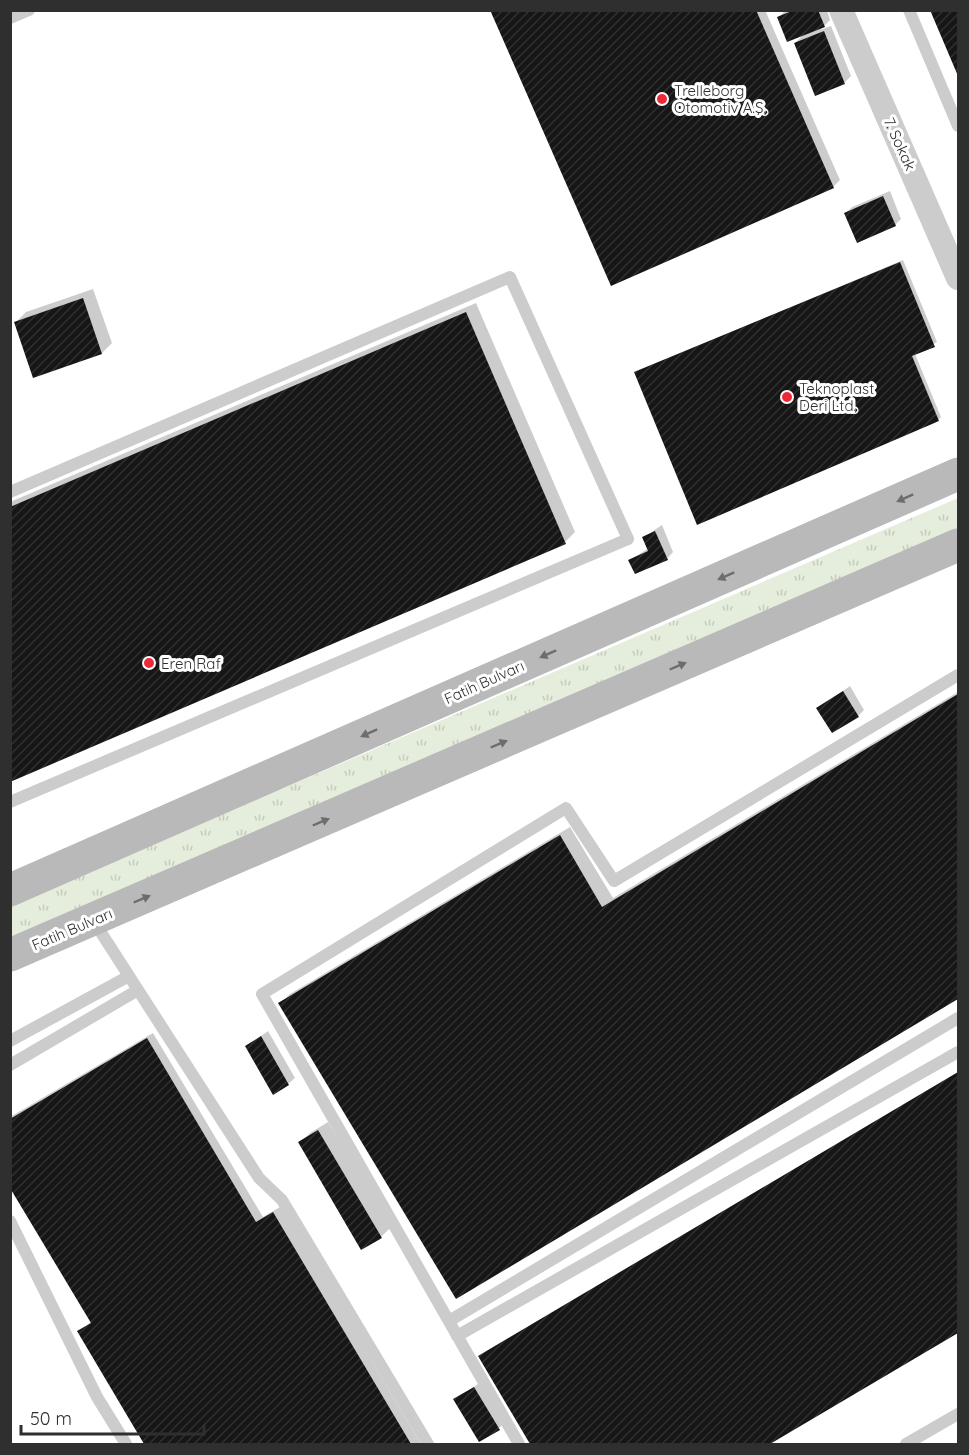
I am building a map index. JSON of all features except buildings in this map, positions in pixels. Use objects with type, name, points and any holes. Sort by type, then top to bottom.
[{"type":"main road","name":"Fatih Bulvarı","points":[[10,890],[958,474]]},
{"type":"main road","name":"Fatih Bulvarı","points":[[10,955],[958,545]]},
{"type":"street","name":"7. Sokak","points":[[841,10],[958,278]]},
{"type":"lane","points":[[10,18],[29,10]]},
{"type":"lane","points":[[909,10],[958,126]]},
{"type":"lane","points":[[10,492],[510,278],[628,538],[10,802]]},
{"type":"lane","points":[[519,1444],[262,994],[567,808],[614,881],[958,675]]},
{"type":"lane","points":[[93,920],[259,1178],[282,1200],[428,1444]]},
{"type":"lane","points":[[10,1041],[129,976]]},
{"type":"lane","points":[[10,1065],[138,990]]},
{"type":"lane","points":[[448,1321],[958,1018]]},
{"type":"lane","points":[[457,1335],[958,1052]]},
{"type":"lane","points":[[10,1221],[97,1397],[126,1444]]},
{"type":"lane","points":[[906,1444],[958,1414]]},
{"type":"green space","points":[[958,498],[958,537],[11,942],[11,903]]},
{"type":"place","name":"Trelleborg Otomotiv A.Ş.","points":[[662,99]]},
{"type":"place","name":"Teknoplast Deri Ltd.","points":[[787,397]]},
{"type":"place","name":"Eren Raf","points":[[149,663]]}]
